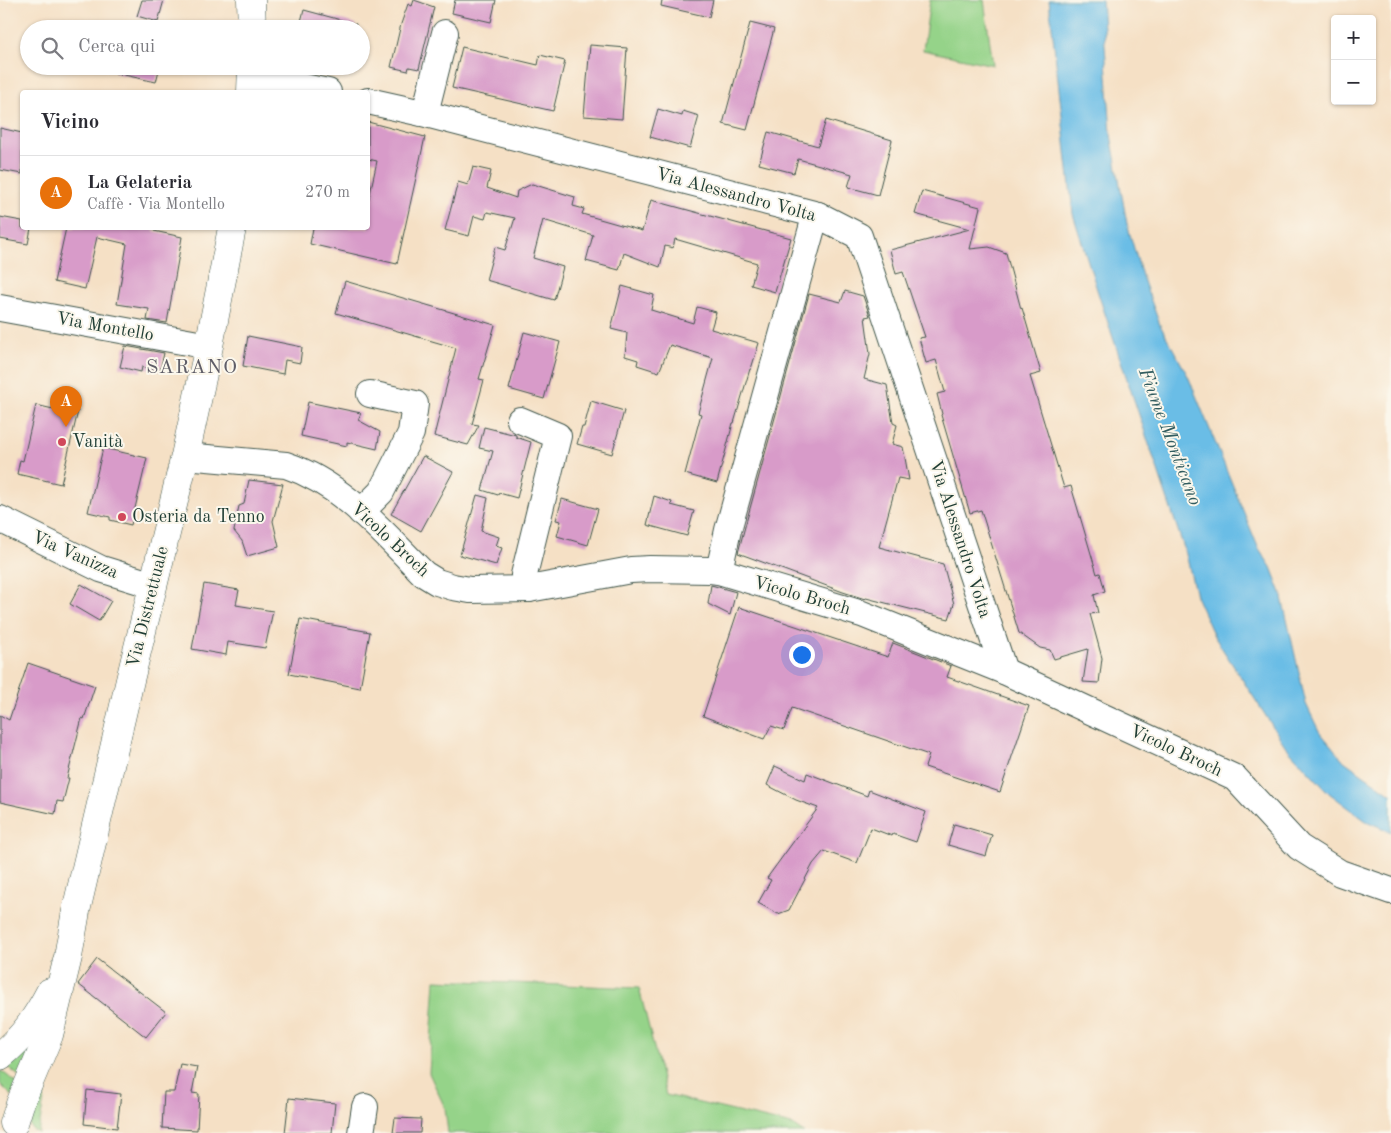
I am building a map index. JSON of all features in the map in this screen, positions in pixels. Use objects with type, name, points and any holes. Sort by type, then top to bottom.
[{"type":"main road","points":[[251,0],[252,20]]},
{"type":"main road","name":"Via Distrettuale","points":[[68,957],[79,899],[185,456],[232,230]]},
{"type":"main road","points":[[0,1056],[12,1047],[26,1032],[40,1012],[68,957]]},
{"type":"main road","points":[[18,1130],[20,1104],[49,1035],[68,957]]},
{"type":"main road","points":[[0,1098],[9,1110],[18,1130]]},
{"type":"street","points":[[422,113],[427,105],[446,33]]},
{"type":"street","points":[[252,79],[270,80],[318,90]]},
{"type":"street","name":"Via Alessandro Volta","points":[[370,101],[422,113],[818,215],[859,236],[1004,671]]},
{"type":"street","points":[[719,571],[731,521],[812,228],[818,215]]},
{"type":"street","name":"Via Montello","points":[[0,308],[209,346]]},
{"type":"street","points":[[361,512],[382,492],[411,433],[415,404],[370,394]]},
{"type":"street","points":[[520,420],[558,436],[524,575],[528,589]]},
{"type":"street","name":"Vicolo Broch","points":[[185,456],[286,465],[315,477],[352,503],[424,574],[437,582],[453,587],[470,590],[528,589],[631,570],[719,571],[862,614],[1004,671],[1235,778],[1299,847],[1340,873],[1391,891]]},
{"type":"street","name":"Via Vanizza","points":[[0,519],[101,569],[153,585]]},
{"type":"street","points":[[361,1133],[365,1107]]},
{"type":"green space","points":[[930,0],[984,0],[993,65],[923,50]]},
{"type":"green space","points":[[435,980],[639,988],[666,1095],[792,1125],[804,1133],[448,1133],[445,1108],[429,1073]]},
{"type":"green space","points":[[42,1025],[20,1077],[4,1064]]},
{"type":"green space","points":[[0,1070],[17,1083],[12,1096],[0,1084]]},
{"type":"green space","points":[[34,1090],[44,1095],[38,1133],[32,1129],[28,1122]]},
{"type":"water","name":"Fiume Monticano","points":[[1049,0],[1102,0],[1111,135],[1127,224],[1142,276],[1160,325],[1188,376],[1258,547],[1271,567],[1281,593],[1306,704],[1319,731],[1344,761],[1391,794],[1391,832],[1366,821],[1329,793],[1286,747],[1214,636],[1196,596],[1186,554],[1073,214]]},
{"type":"building","points":[[142,0],[164,0],[159,20],[137,16]]},
{"type":"building","points":[[414,0],[434,7],[419,69],[409,67],[408,71],[391,67],[401,24],[408,4],[412,6]]},
{"type":"building","points":[[455,0],[496,0],[491,22],[452,13]]},
{"type":"building","points":[[662,0],[713,0],[709,17],[661,6]]},
{"type":"building","points":[[304,10],[341,20],[301,20]]},
{"type":"building","points":[[750,23],[774,29],[747,130],[723,124]]},
{"type":"building","points":[[590,45],[627,48],[622,119],[584,116]]},
{"type":"building","points":[[462,47],[538,65],[540,55],[565,61],[553,111],[452,88]]},
{"type":"building","points":[[124,75],[158,75],[156,82]]},
{"type":"building","points":[[658,109],[682,116],[683,111],[699,116],[690,148],[650,137]]},
{"type":"building","points":[[826,120],[892,140],[878,195],[848,187],[852,174],[798,159],[794,173],[759,164],[768,132],[818,146]]},
{"type":"building","points":[[370,123],[425,137],[397,264],[310,244],[313,230],[370,230],[370,194],[377,161],[370,159]]},
{"type":"building","points":[[0,128],[20,133],[20,174],[0,170]]},
{"type":"building","points":[[473,167],[491,171],[487,188],[516,198],[517,191],[532,184],[575,197],[573,206],[584,209],[582,214],[642,231],[651,200],[791,238],[775,292],[751,285],[757,263],[675,239],[673,248],[665,246],[660,267],[624,253],[619,270],[586,261],[593,235],[543,220],[533,258],[563,267],[554,300],[486,280],[495,247],[505,250],[515,218],[487,212],[485,219],[474,216],[469,236],[445,230],[458,182],[468,185]]},
{"type":"building","points":[[922,191],[980,207],[970,249],[989,247],[1006,253],[1041,373],[1030,376],[1064,488],[1071,486],[1097,574],[1100,573],[1105,591],[1094,595],[1098,613],[1090,614],[1102,658],[1099,683],[1083,682],[1088,649],[1054,659],[1050,650],[1040,648],[1019,633],[981,510],[970,513],[941,415],[937,394],[945,392],[936,360],[926,363],[919,338],[925,337],[903,272],[896,274],[890,250],[970,229],[915,214]]},
{"type":"building","points":[[0,217],[20,221],[20,230],[31,230],[28,244],[0,239]]},
{"type":"building","points":[[66,230],[154,230],[182,237],[167,323],[147,320],[149,309],[117,304],[127,244],[97,237],[85,289],[54,282]]},
{"type":"building","points":[[345,281],[495,325],[479,379],[484,380],[472,424],[479,425],[468,445],[434,436],[456,348],[336,313]]},
{"type":"building","points":[[622,286],[654,295],[651,310],[693,323],[697,307],[716,312],[711,329],[759,343],[733,423],[717,483],[685,474],[701,414],[698,413],[713,358],[670,345],[659,372],[637,365],[638,360],[625,356],[627,333],[611,329]]},
{"type":"building","points":[[845,291],[863,296],[870,316],[865,317],[870,354],[864,379],[887,385],[893,423],[897,425],[892,444],[903,447],[909,480],[898,478],[879,547],[943,564],[954,604],[949,619],[865,599],[738,553],[809,294],[841,302]]},
{"type":"building","points":[[524,332],[560,342],[544,399],[509,389]]},
{"type":"building","points":[[248,336],[302,347],[300,363],[285,360],[283,374],[243,366]]},
{"type":"building","points":[[125,346],[164,353],[160,371],[142,367],[141,372],[120,367]]},
{"type":"building","points":[[591,401],[624,411],[612,454],[577,444]]},
{"type":"building","points":[[308,402],[361,413],[358,420],[380,432],[377,449],[347,442],[347,446],[301,436]]},
{"type":"building","points":[[36,405],[53,409],[53,405],[78,411],[61,484],[17,474],[20,460],[23,461]]},
{"type":"building","points":[[484,427],[516,435],[516,437],[531,442],[517,498],[482,490],[493,451],[479,448]]},
{"type":"building","points":[[103,448],[147,458],[131,525],[110,520],[110,517],[88,512]]},
{"type":"building","points":[[423,456],[453,472],[421,531],[391,514]]},
{"type":"building","points":[[249,480],[283,484],[273,521],[279,547],[247,556],[242,541],[234,531],[239,506],[244,504]]},
{"type":"building","points":[[477,495],[488,498],[481,531],[499,537],[496,546],[502,548],[496,565],[460,555]]},
{"type":"building","points":[[654,496],[672,502],[671,505],[694,511],[687,536],[647,525]]},
{"type":"building","points":[[562,499],[598,509],[588,545],[557,536],[561,521],[556,520]]},
{"type":"building","points":[[81,584],[111,601],[99,621],[70,604]]},
{"type":"building","points":[[204,584],[239,590],[236,605],[273,611],[265,648],[228,642],[226,655],[192,649]]},
{"type":"building","points":[[711,585],[736,592],[730,615],[708,604]]},
{"type":"building","points":[[739,607],[888,657],[893,643],[951,666],[947,677],[1029,706],[1000,792],[925,767],[929,755],[792,708],[784,730],[771,726],[764,739],[703,716]]},
{"type":"building","points":[[300,619],[370,632],[360,688],[289,674]]},
{"type":"building","points":[[28,663],[95,686],[84,719],[82,718],[63,802],[57,801],[55,814],[0,802],[0,715],[9,720]]},
{"type":"building","points":[[775,766],[805,780],[807,773],[867,796],[869,790],[926,812],[916,842],[871,828],[857,863],[824,851],[813,864],[789,910],[778,914],[758,903],[771,880],[767,878],[818,808],[796,800],[767,785]]},
{"type":"building","points":[[954,824],[992,835],[986,856],[948,845]]},
{"type":"building","points":[[97,959],[166,1012],[146,1037],[78,984]]},
{"type":"building","points":[[180,1064],[197,1067],[192,1093],[199,1094],[197,1130],[162,1128],[164,1092],[174,1092]]},
{"type":"building","points":[[87,1090],[121,1094],[117,1128],[84,1124]]},
{"type":"building","points":[[289,1098],[335,1103],[332,1133],[285,1133]]},
{"type":"building","points":[[395,1118],[421,1119],[420,1133],[393,1133]]},
{"type":"place","name":"La Gelateria","points":[[66,427]]},
{"type":"place","name":"Vanità","points":[[62,442]]},
{"type":"place","name":"Osteria da Tenno","points":[[122,517]]},
{"type":"district","name":"SARANO","points":[[192,368]]}]
